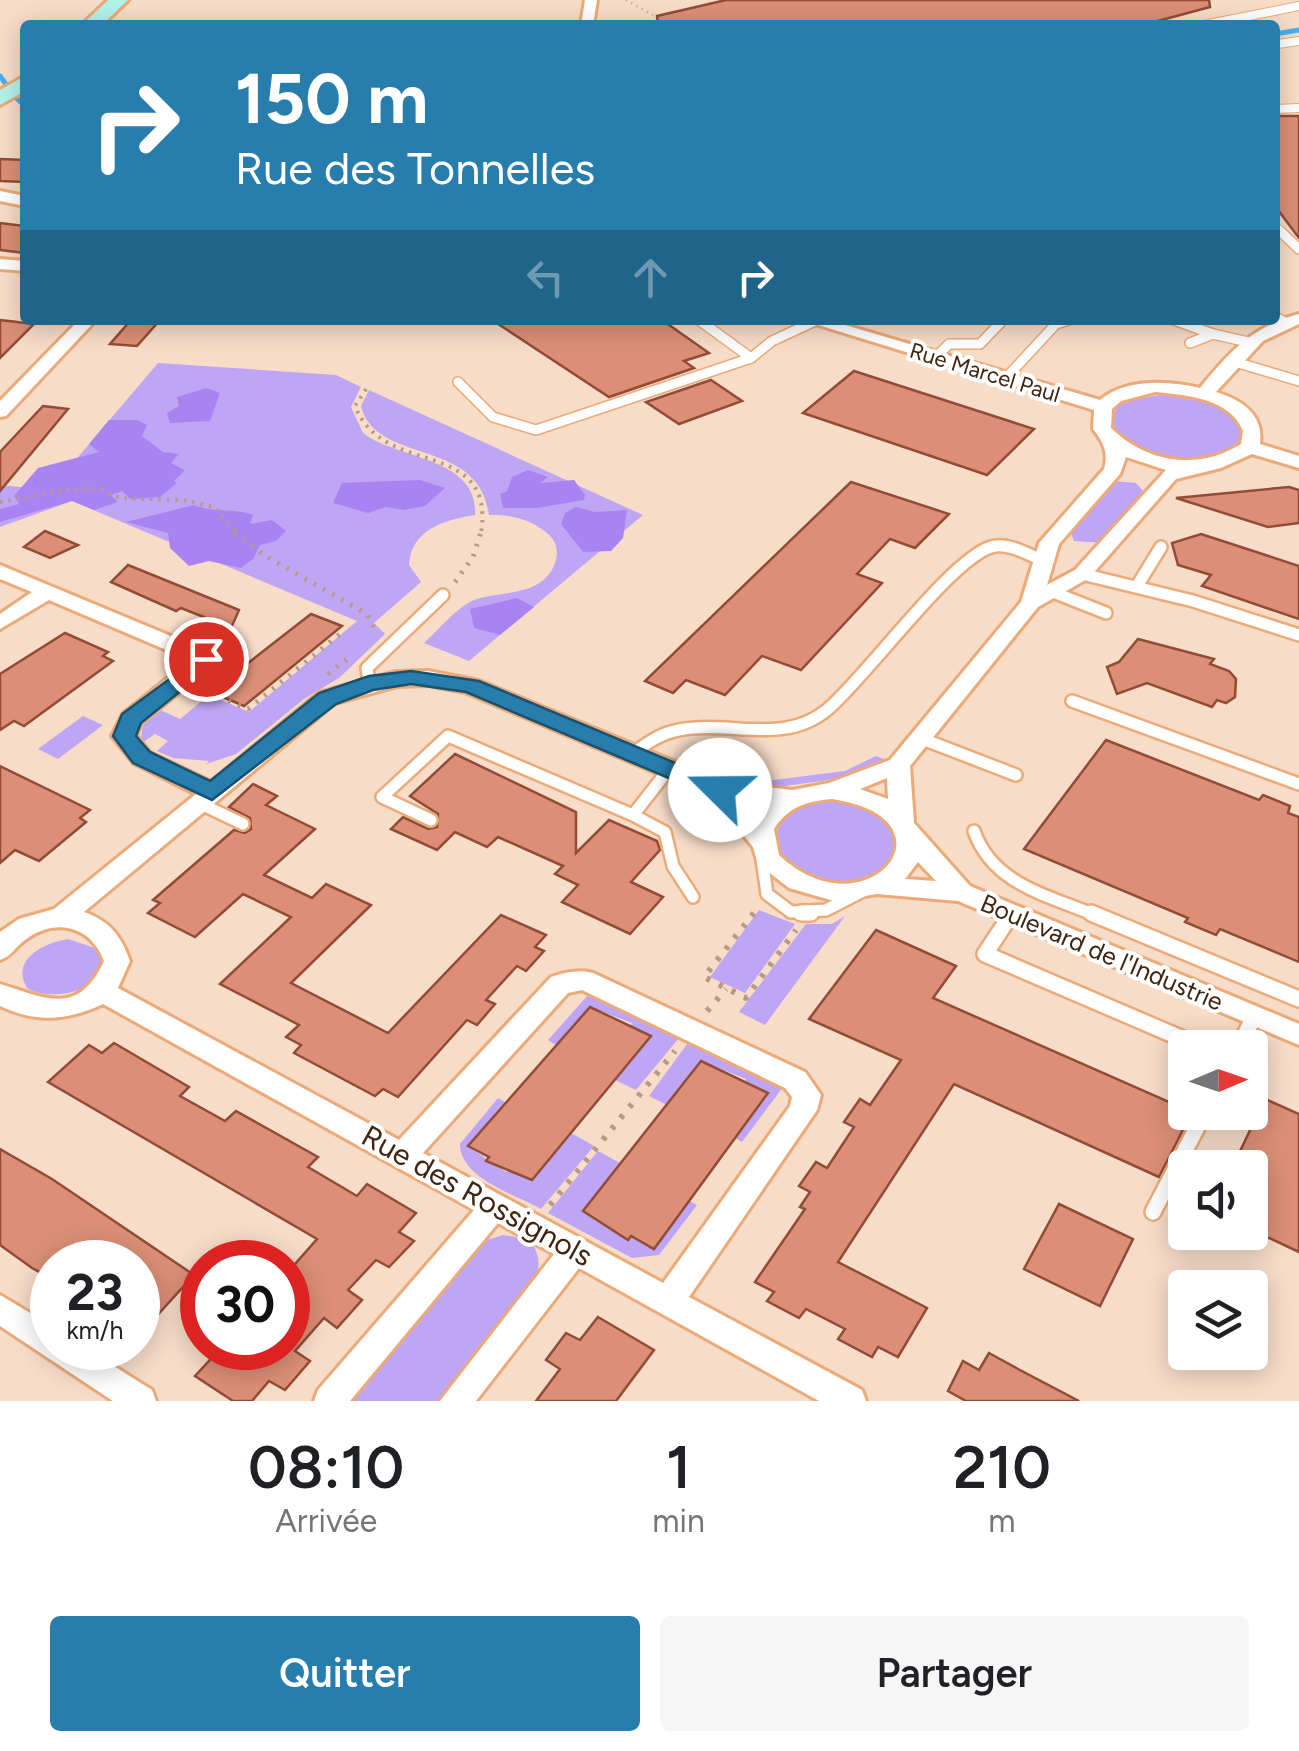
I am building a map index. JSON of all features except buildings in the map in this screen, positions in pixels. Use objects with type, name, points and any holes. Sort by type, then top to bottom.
[{"type":"street","points":[[97,20],[119,0]]},
{"type":"street","points":[[0,412],[83,325]]},
{"type":"street","name":"Rue Marcel Paul","points":[[845,325],[935,358],[1103,406]]},
{"type":"street","points":[[1205,394],[1248,342],[1276,325]]},
{"type":"street","points":[[1,945],[28,926],[63,916],[314,706],[369,683],[411,678],[457,682],[720,790],[793,798],[832,790],[898,766],[1031,602],[1049,544],[1112,470],[1117,457],[1102,429],[1103,406],[1115,397],[1156,387],[1205,394],[1241,412],[1251,424],[1254,436],[1250,447],[1238,457],[1169,475],[1082,574],[1031,602]]},
{"type":"street","points":[[1111,440],[1148,460],[1197,466]]},
{"type":"street","points":[[1250,447],[1299,462]]},
{"type":"street","points":[[1042,560],[1082,574]]},
{"type":"street","points":[[0,570],[206,659],[130,719],[124,736],[142,758],[206,797]]},
{"type":"street","points":[[0,624],[47,592]]},
{"type":"street","points":[[720,790],[762,842],[779,872],[818,890],[871,888],[905,865],[906,830],[898,766]]},
{"type":"street","points":[[832,790],[873,800],[906,830]]},
{"type":"street","points":[[762,842],[768,816],[793,798]]},
{"type":"street","name":"Boulevard de l'Industrie","points":[[906,830],[961,892]]},
{"type":"street","name":"Boulevard de l'Industrie","points":[[871,888],[961,892],[1299,1034]]},
{"type":"street","points":[[0,994],[28,1008],[47,1010],[86,1003],[103,992],[114,975],[115,948],[92,926],[63,916]]},
{"type":"street","points":[[404,1154],[564,981],[584,980],[795,1080],[805,1089],[807,1100],[669,1300]]},
{"type":"street","name":"Rue des Rossignols","points":[[103,992],[850,1401]]},
{"type":"street","points":[[330,1401],[494,1207]]},
{"type":"street","points":[[456,1401],[574,1252]]},
{"type":"street","points":[[1,1311],[30,1329]]},
{"type":"street","points":[[93,1370],[140,1401]]},
{"type":"lane","points":[[1229,20],[1299,6]]},
{"type":"lane","points":[[1280,231],[1299,248]]},
{"type":"lane","points":[[706,325],[751,358]]},
{"type":"lane","points":[[458,382],[493,417],[536,430],[751,358],[772,341],[803,325]]},
{"type":"lane","points":[[935,358],[949,344],[980,344],[998,325]]},
{"type":"lane","points":[[1005,379],[1055,325]]},
{"type":"lane","points":[[1188,325],[1248,342]]},
{"type":"lane","points":[[1190,343],[1212,334]]},
{"type":"lane","points":[[1232,361],[1299,381]]},
{"type":"lane","points":[[632,754],[650,738],[684,726],[764,730],[802,724],[821,715],[936,592],[986,548],[1005,547],[1042,560]]},
{"type":"lane","points":[[1137,586],[1162,548]]},
{"type":"lane","points":[[1082,574],[1137,586],[1299,635]]},
{"type":"lane","points":[[1053,592],[1106,613]]},
{"type":"lane","points":[[369,683],[367,668],[376,654],[443,595]]},
{"type":"lane","points":[[1072,701],[1299,784]]},
{"type":"lane","points":[[431,820],[382,796],[448,736],[665,832],[673,866],[693,897]]},
{"type":"lane","points":[[920,738],[1016,775]]},
{"type":"lane","points":[[633,815],[669,769]]},
{"type":"lane","points":[[206,797],[243,824]]},
{"type":"lane","points":[[974,831],[983,858],[1008,879],[1299,999]]},
{"type":"lane","points":[[762,842],[758,878],[762,891],[783,907],[807,914],[840,908],[871,888]]},
{"type":"lane","points":[[1012,914],[986,954],[1168,1032]]},
{"type":"lane","points":[[1247,1030],[1254,1016]]},
{"type":"lane","points":[[1153,1212],[1196,1130]]},
{"type":"path","points":[[626,0],[653,15]]},
{"type":"path","points":[[366,389],[355,406],[364,428],[388,442],[446,462],[470,482],[480,498],[484,514],[480,540],[467,571],[443,595]]},
{"type":"path","points":[[0,502],[64,490],[100,489],[120,498],[183,500],[214,507],[240,537],[267,557],[367,614],[378,628],[366,641]]},
{"type":"path","points":[[209,694],[248,710],[340,634]]},
{"type":"path","points":[[762,891],[759,907],[704,977],[746,998],[807,914]]},
{"type":"path","points":[[532,1227],[726,989]]},
{"type":"shaded area","points":[[158,363],[336,375],[361,387],[351,407],[363,433],[450,470],[464,481],[473,496],[475,515],[432,528],[416,543],[409,565],[421,582],[374,623],[385,634],[339,678],[304,699],[236,754],[206,764],[209,761],[173,758],[157,751],[168,741],[155,734],[142,743],[148,716],[156,708],[180,719],[209,695],[249,712],[357,621],[72,501],[0,527],[0,485],[50,490]]},
{"type":"shaded area","points":[[206,388],[220,393],[210,421],[170,423],[167,413],[179,406],[177,397]]},
{"type":"shaded area","points":[[369,390],[643,515],[469,661],[424,643],[470,602],[523,590],[543,580],[551,572],[557,548],[550,536],[534,524],[489,515],[481,490],[467,473],[386,437],[370,425],[361,406]]},
{"type":"shaded area","points":[[1173,393],[1204,400],[1231,413],[1246,429],[1241,446],[1209,460],[1191,462],[1162,459],[1123,439],[1111,416],[1123,401]]},
{"type":"shaded area","points":[[109,420],[137,420],[147,425],[142,436],[163,452],[179,454],[171,463],[185,470],[174,481],[177,483],[160,497],[130,499],[122,491],[111,495],[118,502],[94,510],[72,501],[0,522],[0,509],[19,504],[14,496],[38,468],[99,452],[89,444]]},
{"type":"shaded area","points":[[528,470],[548,477],[540,483],[574,480],[585,495],[584,500],[537,508],[503,508],[500,494],[507,491],[512,477]]},
{"type":"shaded area","points":[[420,480],[445,488],[425,506],[403,510],[386,507],[368,513],[333,503],[342,483]]},
{"type":"shaded area","points":[[1115,481],[1136,483],[1144,492],[1103,543],[1074,541],[1070,531]]},
{"type":"shaded area","points":[[194,505],[253,515],[250,524],[272,520],[286,531],[276,541],[260,545],[253,559],[241,568],[209,561],[189,566],[170,548],[168,533],[126,522]]},
{"type":"shaded area","points":[[576,507],[595,512],[627,510],[623,538],[611,551],[583,552],[561,524],[565,513]]},
{"type":"shaded area","points":[[517,598],[534,607],[500,635],[474,628],[470,609]]},
{"type":"shaded area","points":[[83,716],[103,725],[58,759],[38,749]]},
{"type":"shaded area","points":[[680,755],[757,782],[845,771],[876,756],[884,759],[842,778],[778,787],[736,785],[684,764]]},
{"type":"shaded area","points":[[832,797],[884,814],[898,836],[896,859],[881,870],[847,882],[813,879],[797,872],[774,842],[782,816],[813,799]]},
{"type":"shaded area","points":[[759,910],[795,924],[745,993],[710,977]]},
{"type":"shaded area","points":[[845,916],[765,1025],[739,1012],[806,924],[832,924]]},
{"type":"shaded area","points":[[68,939],[98,949],[102,963],[99,974],[80,990],[66,993],[38,993],[27,988],[23,978],[26,961],[49,944]]},
{"type":"shaded area","points":[[589,994],[679,1038],[636,1090],[615,1080],[650,1037],[630,1026],[632,1023],[590,1007],[556,1045],[548,1040]]},
{"type":"shaded area","points":[[690,1040],[783,1087],[742,1142],[735,1138],[746,1079],[701,1061],[667,1105],[649,1096]]},
{"type":"shaded area","points":[[498,1098],[506,1103],[468,1146],[506,1172],[510,1169],[532,1180],[571,1133],[594,1146],[541,1209],[490,1184],[462,1156],[460,1144]]},
{"type":"shaded area","points":[[598,1151],[620,1163],[583,1211],[627,1240],[631,1236],[654,1249],[690,1201],[697,1205],[659,1255],[632,1258],[548,1213]]},
{"type":"shaded area","points":[[503,1235],[529,1239],[533,1245],[538,1261],[535,1284],[440,1401],[349,1401],[481,1242]]},
{"type":"waterway","points":[[1280,33],[1299,30]]},
{"type":"waterway","points":[[0,76],[8,87]]},
{"type":"waterway","points":[[16,98],[20,102]]},
{"type":"route","points":[[206,659],[130,719],[124,736],[130,749],[142,758],[212,792],[314,706],[342,692],[396,678],[428,678],[471,686],[720,790]]}]
